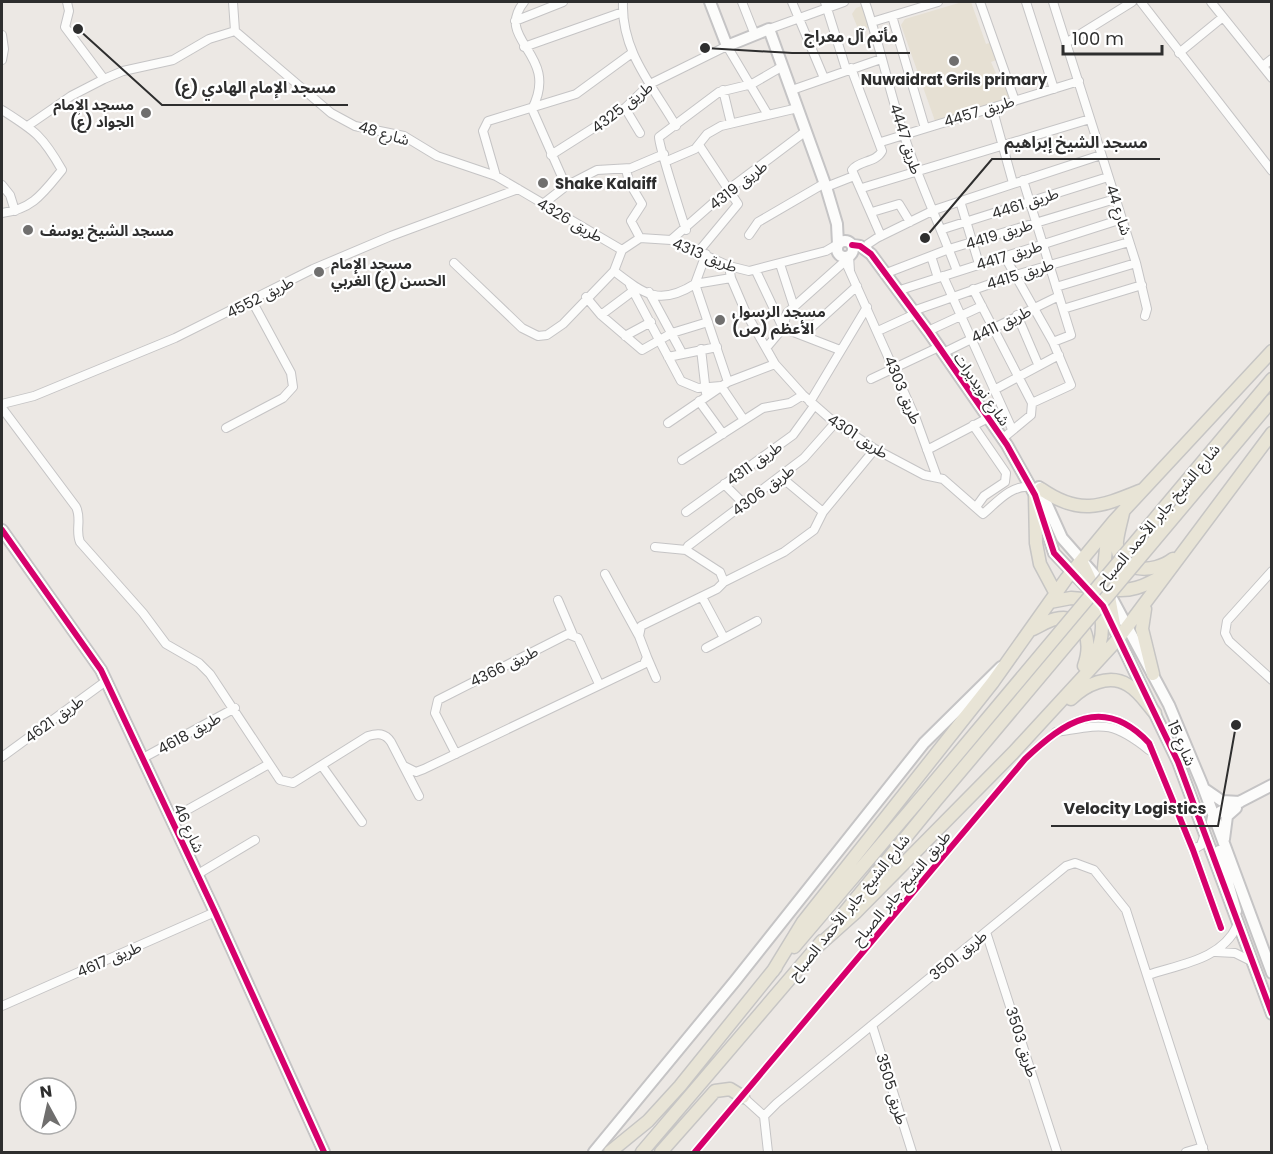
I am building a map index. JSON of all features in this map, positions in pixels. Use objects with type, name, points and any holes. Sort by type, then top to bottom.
[{"type":"main road","name":"شارع الشيخ جابر الأحمد الصباح","points":[[1008,661],[1072,572],[1108,529],[1272,351]]},
{"type":"main road","name":"شارع الشيخ جابر الأحمد الصباح","points":[[609,1152],[648,1121],[680,1086],[772,971],[925,793],[1272,379]]},
{"type":"main road","name":"شارع الشيخ جابر الأحمد الصباح","points":[[642,1152],[818,946],[933,804],[1272,400]]},
{"type":"main road","points":[[1013,753],[1117,634],[1129,626],[1272,433]]},
{"type":"main road","points":[[1108,603],[1078,598],[1053,598],[1040,564],[1036,543],[1036,490],[1067,505],[1085,507],[1102,505],[1146,489]]},
{"type":"main road","points":[[1123,512],[1117,542],[1120,557],[1129,566],[1153,570],[1165,566],[1183,552]]},
{"type":"main road","points":[[1108,529],[1104,568],[1108,603],[1117,634]]},
{"type":"main road","points":[[1080,679],[1098,651],[1108,603],[1091,580],[1081,561]]},
{"type":"main road","points":[[1072,572],[1107,589],[1131,590],[1168,573]]},
{"type":"main road","points":[[1153,674],[1141,620],[1157,589]]},
{"type":"main road","points":[[1033,629],[1054,620],[1066,619],[1073,620],[1084,628],[1088,646],[1080,679]]},
{"type":"main road","points":[[772,971],[803,922],[911,789],[1008,661]]},
{"type":"main road","points":[[818,946],[855,913],[1013,753],[1078,692],[1097,682],[1113,681],[1130,686],[1155,713]]},
{"type":"main road","points":[[661,1152],[715,1091],[730,1089],[743,1097]]},
{"type":"main road","points":[[622,1152],[648,1121]]},
{"type":"street","points":[[67,2],[69,11],[65,27],[104,79]]},
{"type":"street","points":[[29,125],[71,96],[104,79],[132,69],[173,60],[209,39],[235,32],[233,2]]},
{"type":"street","points":[[524,2],[518,9],[515,21],[524,47],[534,57],[541,86],[532,109],[566,186]]},
{"type":"street","points":[[515,21],[563,2]]},
{"type":"street","points":[[624,2],[623,12],[632,54],[676,126]]},
{"type":"street","points":[[710,2],[727,46],[752,84],[768,115]]},
{"type":"street","points":[[742,2],[755,35]]},
{"type":"street","points":[[792,2],[824,78]]},
{"type":"street","points":[[727,46],[826,5],[844,2]]},
{"type":"street","name":"طريق 4447","points":[[865,2],[904,134],[926,198],[943,229],[957,272]]},
{"type":"street","points":[[872,22],[892,16],[914,5],[938,2]]},
{"type":"street","points":[[980,2],[1015,101]]},
{"type":"street","points":[[1026,2],[1054,89]]},
{"type":"street","name":"شارع 44","points":[[1053,2],[1136,263],[1147,309],[1145,316]]},
{"type":"street","points":[[1066,43],[1132,2]]},
{"type":"street","points":[[1141,2],[1272,171]]},
{"type":"street","points":[[1211,2],[1272,78]]},
{"type":"street","points":[[826,5],[849,68],[881,142],[881,155],[853,167],[854,176],[862,188],[881,236]]},
{"type":"street","points":[[524,47],[623,12]]},
{"type":"street","points":[[892,16],[925,128]]},
{"type":"street","points":[[1179,53],[1223,17]]},
{"type":"street","points":[[769,29],[826,185],[845,251]]},
{"type":"street","name":"شارع 48","points":[[235,32],[331,113],[355,126],[404,136],[437,156],[496,176],[518,189]]},
{"type":"street","points":[[2,35],[4,49],[2,60]]},
{"type":"street","name":"طريق 4325","points":[[551,155],[625,108],[650,84],[727,46]]},
{"type":"street","points":[[496,176],[484,137],[484,126],[494,119],[576,94],[632,54]]},
{"type":"street","points":[[792,90],[849,68],[881,59]]},
{"type":"street","points":[[1263,66],[1272,59]]},
{"type":"street","points":[[686,230],[659,137],[723,90],[752,84],[783,66]]},
{"type":"street","name":"طريق 4457","points":[[881,142],[1078,81]]},
{"type":"street","points":[[723,90],[731,123]]},
{"type":"street","points":[[625,108],[640,133]]},
{"type":"street","points":[[543,204],[566,186],[597,170],[626,169],[665,158],[699,146],[711,131],[731,123],[798,108]]},
{"type":"street","points":[[992,108],[1013,183]]},
{"type":"street","points":[[2,110],[29,125],[48,147],[62,170],[33,203],[15,211],[2,213]]},
{"type":"street","points":[[862,188],[1090,119]]},
{"type":"street","name":"طريق 4319","points":[[671,240],[686,230],[729,189],[806,131]]},
{"type":"street","points":[[699,146],[738,204],[702,253],[695,284],[717,347],[725,384],[744,420]]},
{"type":"street","points":[[767,347],[783,328],[785,318],[845,251],[867,249],[868,244],[881,236],[934,210],[1101,155]]},
{"type":"street","points":[[454,263],[529,334],[548,335],[563,324],[586,297],[614,271],[622,250],[640,238],[631,221],[642,204],[629,182],[626,169]]},
{"type":"street","points":[[749,235],[758,222],[826,185],[854,176]]},
{"type":"street","name":"طريق 4461","points":[[943,229],[1108,177]]},
{"type":"street","points":[[1023,180],[1071,335],[1053,342]]},
{"type":"street","points":[[2,185],[10,195],[15,211]]},
{"type":"street","name":"طريق 4326","points":[[518,189],[622,250]]},
{"type":"street","name":"طريق 4552","points":[[2,406],[34,396],[175,338],[313,269],[391,236],[518,189]]},
{"type":"street","name":"طريق 4419","points":[[884,274],[949,249],[1115,199]]},
{"type":"street","points":[[960,201],[979,264]]},
{"type":"street","points":[[872,212],[899,204],[910,222]]},
{"type":"street","name":"طريق 4417","points":[[897,291],[1122,219]]},
{"type":"street","name":"طريق 4313","points":[[640,238],[671,240],[729,266],[756,271],[822,253],[845,251]]},
{"type":"street","name":"طريق 4415","points":[[914,312],[1016,275],[1129,242]]},
{"type":"street","name":"شارع نويديرات","points":[[867,249],[928,331],[1004,442],[1012,447],[1062,538],[1107,589]]},
{"type":"street","points":[[845,251],[863,254],[873,260]]},
{"type":"street","name":"طريق 4303","points":[[845,251],[850,271],[894,368],[937,477]]},
{"type":"street","points":[[931,256],[1012,429]]},
{"type":"street","points":[[1005,257],[1053,342],[1071,385],[1032,403]]},
{"type":"street","points":[[1056,287],[1136,263]]},
{"type":"street","points":[[780,264],[794,307]]},
{"type":"street","name":"طريق 4301","points":[[729,266],[731,278],[746,313],[775,364],[812,404],[835,423],[875,449],[924,475],[937,477],[983,514],[1012,490],[1022,487],[1036,490]]},
{"type":"street","points":[[614,271],[632,288],[681,381],[706,392]]},
{"type":"street","points":[[756,271],[783,328],[840,350]]},
{"type":"street","points":[[632,288],[664,298],[672,297],[695,284],[731,278]]},
{"type":"street","points":[[1063,309],[1142,285]]},
{"type":"street","points":[[803,335],[857,286]]},
{"type":"street","points":[[601,315],[632,288]]},
{"type":"street","points":[[973,289],[1032,403],[1031,415],[1012,429],[1004,442]]},
{"type":"street","points":[[648,292],[682,352]]},
{"type":"street","name":"طريق 4411","points":[[871,380],[894,368],[971,338],[1059,296]]},
{"type":"street","points":[[586,297],[601,315],[642,350],[672,333],[708,322]]},
{"type":"street","points":[[226,428],[283,398],[293,387],[291,373],[252,301]]},
{"type":"street","points":[[928,331],[982,306]]},
{"type":"street","name":"طريق 4311","points":[[686,512],[793,435],[840,350],[867,308]]},
{"type":"street","points":[[878,331],[914,312]]},
{"type":"street","points":[[1017,315],[1038,364]]},
{"type":"street","points":[[625,336],[651,322]]},
{"type":"street","points":[[668,357],[682,352],[717,347]]},
{"type":"street","points":[[701,349],[706,392]]},
{"type":"street","points":[[994,390],[1019,379],[1022,374],[1038,364],[1059,355]]},
{"type":"street","points":[[668,423],[699,401],[706,392],[775,364]]},
{"type":"street","points":[[682,460],[768,405],[790,403],[803,395]]},
{"type":"street","points":[[699,401],[723,434]]},
{"type":"street","name":"طريق 4618","points":[[2,406],[76,507],[80,517],[77,536],[82,545],[143,613],[162,640],[176,651],[199,663],[210,674],[235,708],[280,780],[293,783],[368,736],[381,734],[387,736],[403,765]]},
{"type":"street","points":[[927,450],[988,418]]},
{"type":"street","name":"طريق 4306","points":[[686,550],[688,546],[781,477],[813,449],[835,423]]},
{"type":"street","points":[[973,425],[1006,473],[1005,482],[984,496],[976,507]]},
{"type":"street","points":[[639,636],[641,626],[702,597],[722,586],[724,582],[764,563],[807,535],[818,524],[823,512],[875,449]]},
{"type":"street","points":[[781,477],[823,512]]},
{"type":"street","points":[[724,484],[744,504]]},
{"type":"street","name":"شارع نويديرات","points":[[1036,490],[1052,549],[1072,572],[1108,603]]},
{"type":"street","name":"شارع 46","points":[[2,530],[83,643],[106,681],[198,874],[324,1152]]},
{"type":"street","points":[[655,547],[686,550],[720,572],[724,582]]},
{"type":"street","points":[[1272,571],[1227,621],[1225,633],[1229,641],[1272,680]]},
{"type":"street","points":[[605,574],[639,636],[656,678]]},
{"type":"street","points":[[702,597],[724,638]]},
{"type":"street","points":[[558,600],[573,635],[578,638],[599,684]]},
{"type":"street","name":"شارع 15","points":[[1108,603],[1129,626],[1169,705],[1202,784],[1272,973]]},
{"type":"street","points":[[706,648],[757,621]]},
{"type":"street","name":"شارع 15","points":[[1117,634],[1155,713],[1193,803],[1237,926],[1272,1014]]},
{"type":"street","name":"طريق 4366","points":[[456,754],[435,713],[438,700],[564,636],[573,635]]},
{"type":"street","points":[[403,765],[416,772],[599,684],[640,667],[647,657]]},
{"type":"street","points":[[594,1152],[735,981],[924,743],[1008,661]]},
{"type":"street","name":"طريق 4621","points":[[2,757],[106,681]]},
{"type":"street","name":"طريق 4618","points":[[143,758],[235,708]]},
{"type":"street","name":"طريق الشيخ جابر الصباح","points":[[695,1152],[1025,759],[1070,722],[1083,718],[1115,720],[1136,731],[1149,743],[1193,850],[1221,928]]},
{"type":"street","points":[[171,819],[269,764]]},
{"type":"street","points":[[403,765],[419,796]]},
{"type":"street","points":[[322,766],[362,822]]},
{"type":"street","points":[[1202,784],[1213,797],[1222,801],[1243,802]]},
{"type":"street","points":[[1236,911],[1213,833],[1213,817],[1272,785]]},
{"type":"street","points":[[1226,852],[1224,824],[1227,816],[1243,802]]},
{"type":"street","points":[[1193,803],[1200,812],[1271,1000]]},
{"type":"street","points":[[1193,850],[1201,845],[1204,837]]},
{"type":"street","points":[[198,874],[255,840]]},
{"type":"street","points":[[1193,850],[1210,851]]},
{"type":"street","name":"طريق 3501","points":[[764,1116],[1066,866],[1075,863],[1084,864],[1094,870],[1126,910],[1203,1150]]},
{"type":"street","name":"طريق 4617","points":[[2,1006],[215,912]]},
{"type":"street","points":[[1216,952],[1230,940],[1237,926]]},
{"type":"street","name":"طريق 3503","points":[[986,932],[1057,1152]]},
{"type":"street","points":[[1148,975],[1216,952],[1235,953],[1251,962]]},
{"type":"street","name":"طريق 3505","points":[[872,1025],[912,1152]]},
{"type":"street","points":[[743,1097],[764,1116],[768,1152]]},
{"type":"street","points":[[1186,1152],[1203,1150]]},
{"type":"shaded area","name":"Nuwaidrat Grils primary","points":[[962,2],[971,2],[986,44],[993,42],[999,59],[991,62],[998,78],[1004,76],[1010,92],[1007,100],[935,121],[901,25],[905,19]]},
{"type":"shaded area","points":[[864,5],[871,27],[859,31],[852,14],[856,8]]},
{"type":"cycle path","points":[[852,245],[860,246],[871,254],[928,331],[1007,445],[1035,495],[1054,553],[1103,606],[1178,762],[1272,1014]]},
{"type":"cycle path","points":[[2,530],[101,670],[215,912],[324,1152]]},
{"type":"cycle path","points":[[695,1152],[1025,759],[1054,734],[1069,725],[1084,719],[1100,717],[1116,720],[1132,728],[1149,743],[1193,850],[1221,928]]},
{"type":"place","name":"مسجد الإمام الهادي (ع)","points":[[78,29]]},
{"type":"place","name":"مأتم آل معراج","points":[[705,48]]},
{"type":"place","name":"Nuwaidrat Grils primary","points":[[954,61]]},
{"type":"place","name":"مسجد الإمام الجواد (ع)","points":[[146,113]]},
{"type":"place","name":"Shake Kalaiff","points":[[543,183]]},
{"type":"place","name":"مسجد الشيخ يوسف","points":[[28,230]]},
{"type":"place","name":"مسجد الشيخ إبراهيم","points":[[925,238]]},
{"type":"place","name":"مسجد الإمام الحسن (ع) الغربي","points":[[319,272]]},
{"type":"place","name":"مسجد الرسول الأعظم (ص)","points":[[720,320]]},
{"type":"place","name":"Velocity Logistics","points":[[1236,725]]}]
